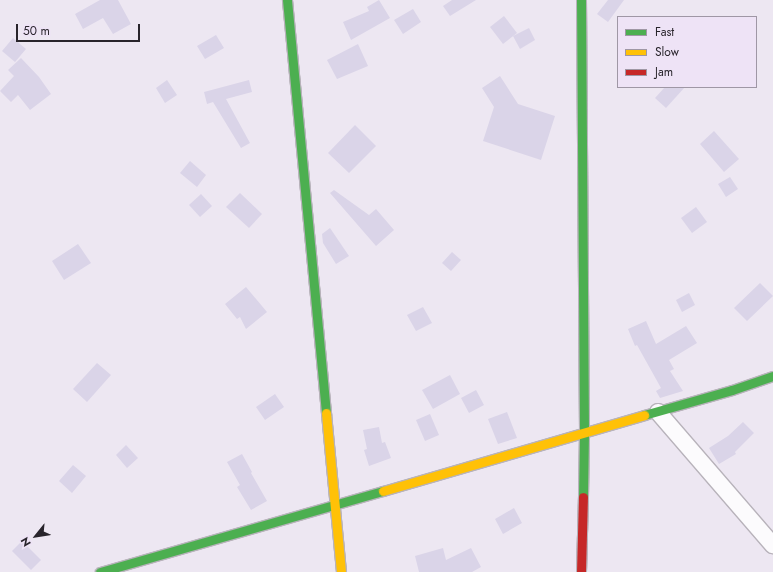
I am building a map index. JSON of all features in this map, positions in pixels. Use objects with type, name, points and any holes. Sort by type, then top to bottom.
[{"type":"street","points":[[287,0],[341,572]]},
{"type":"street","points":[[581,0],[584,433],[581,572]]},
{"type":"street","points":[[100,572],[658,412],[773,376]]},
{"type":"street","points":[[658,412],[773,545]]},
{"type":"building","points":[[100,0],[118,0],[131,24],[113,34],[103,18],[83,29],[75,14]]},
{"type":"building","points":[[379,0],[390,18],[351,40],[343,22],[369,11],[367,7]]},
{"type":"building","points":[[452,0],[476,0],[450,16],[443,6]]},
{"type":"building","points":[[608,0],[624,0],[608,22],[597,14]]},
{"type":"building","points":[[413,9],[421,22],[403,34],[394,20]]},
{"type":"building","points":[[504,16],[517,33],[503,44],[490,27]]},
{"type":"building","points":[[529,28],[535,40],[520,49],[513,36]]},
{"type":"building","points":[[216,35],[224,48],[205,59],[197,46]]},
{"type":"building","points":[[13,38],[26,49],[15,62],[2,51]]},
{"type":"building","points":[[358,44],[368,66],[337,79],[327,60]]},
{"type":"building","points":[[21,58],[39,77],[51,94],[30,110],[18,95],[11,102],[0,91],[14,76],[8,70]]},
{"type":"building","points":[[500,76],[518,104],[555,116],[541,160],[483,141],[494,107],[482,88]]},
{"type":"building","points":[[167,80],[177,95],[165,103],[156,88]]},
{"type":"building","points":[[249,80],[252,92],[226,99],[250,143],[241,148],[213,102],[207,104],[204,92]]},
{"type":"building","points":[[664,88],[684,88],[666,108],[655,98]]},
{"type":"building","points":[[355,125],[376,146],[349,173],[328,153]]},
{"type":"building","points":[[714,131],[739,159],[724,172],[700,144]]},
{"type":"building","points":[[190,161],[206,175],[197,187],[180,173]]},
{"type":"building","points":[[730,177],[738,189],[726,197],[718,184]]},
{"type":"building","points":[[334,190],[369,215],[376,209],[394,230],[376,246],[330,193]]},
{"type":"building","points":[[240,193],[262,214],[249,228],[226,207]]},
{"type":"building","points":[[201,194],[212,206],[200,217],[189,205]]},
{"type":"building","points":[[696,207],[707,222],[692,233],[681,218]]},
{"type":"building","points":[[330,228],[349,256],[336,264],[323,243],[322,234]]},
{"type":"building","points":[[78,244],[91,263],[64,280],[52,261]]},
{"type":"building","points":[[452,252],[461,260],[451,271],[442,263]]},
{"type":"building","points":[[760,283],[773,296],[747,321],[734,308]]},
{"type":"building","points":[[246,287],[267,312],[246,329],[240,317],[237,319],[225,304]]},
{"type":"building","points":[[689,293],[695,305],[682,312],[676,300]]},
{"type":"building","points":[[423,307],[432,323],[416,331],[407,315]]},
{"type":"building","points":[[646,321],[656,344],[686,326],[697,343],[669,360],[674,369],[670,371],[683,391],[660,398],[656,391],[661,388],[637,345],[635,346],[628,329]]},
{"type":"building","points":[[97,363],[111,375],[87,402],[73,389]]},
{"type":"building","points":[[450,375],[460,394],[433,409],[422,390]]},
{"type":"building","points":[[476,390],[484,405],[469,413],[461,398]]},
{"type":"building","points":[[275,394],[284,407],[265,420],[256,407]]},
{"type":"building","points":[[507,412],[517,438],[498,444],[488,419]]},
{"type":"building","points":[[430,414],[439,435],[425,441],[416,420]]},
{"type":"building","points":[[743,422],[754,433],[735,452],[736,454],[719,464],[709,448],[728,436]]},
{"type":"building","points":[[379,427],[382,443],[385,442],[391,458],[369,466],[364,450],[367,449],[363,430]]},
{"type":"building","points":[[126,445],[138,458],[127,468],[116,455]]},
{"type":"building","points":[[242,454],[267,501],[251,510],[237,487],[240,485],[227,462]]},
{"type":"building","points":[[73,465],[86,476],[72,493],[59,481]]},
{"type":"building","points":[[514,508],[522,523],[503,534],[495,519]]},
{"type":"building","points":[[22,541],[41,560],[31,570],[12,551]]},
{"type":"building","points":[[443,548],[446,560],[471,548],[481,567],[472,572],[419,572],[415,556]]},
{"type":"traffic: fast","points":[[287,0],[326,413]]},
{"type":"traffic: fast","points":[[581,0],[584,433],[583,497]]},
{"type":"traffic: fast","points":[[644,415],[732,390],[773,376]]},
{"type":"traffic: fast","points":[[100,572],[383,491]]},
{"type":"traffic: slow","points":[[326,413],[341,572]]},
{"type":"traffic: slow","points":[[383,491],[644,415]]},
{"type":"traffic: jam","points":[[581,572],[583,497]]}]
